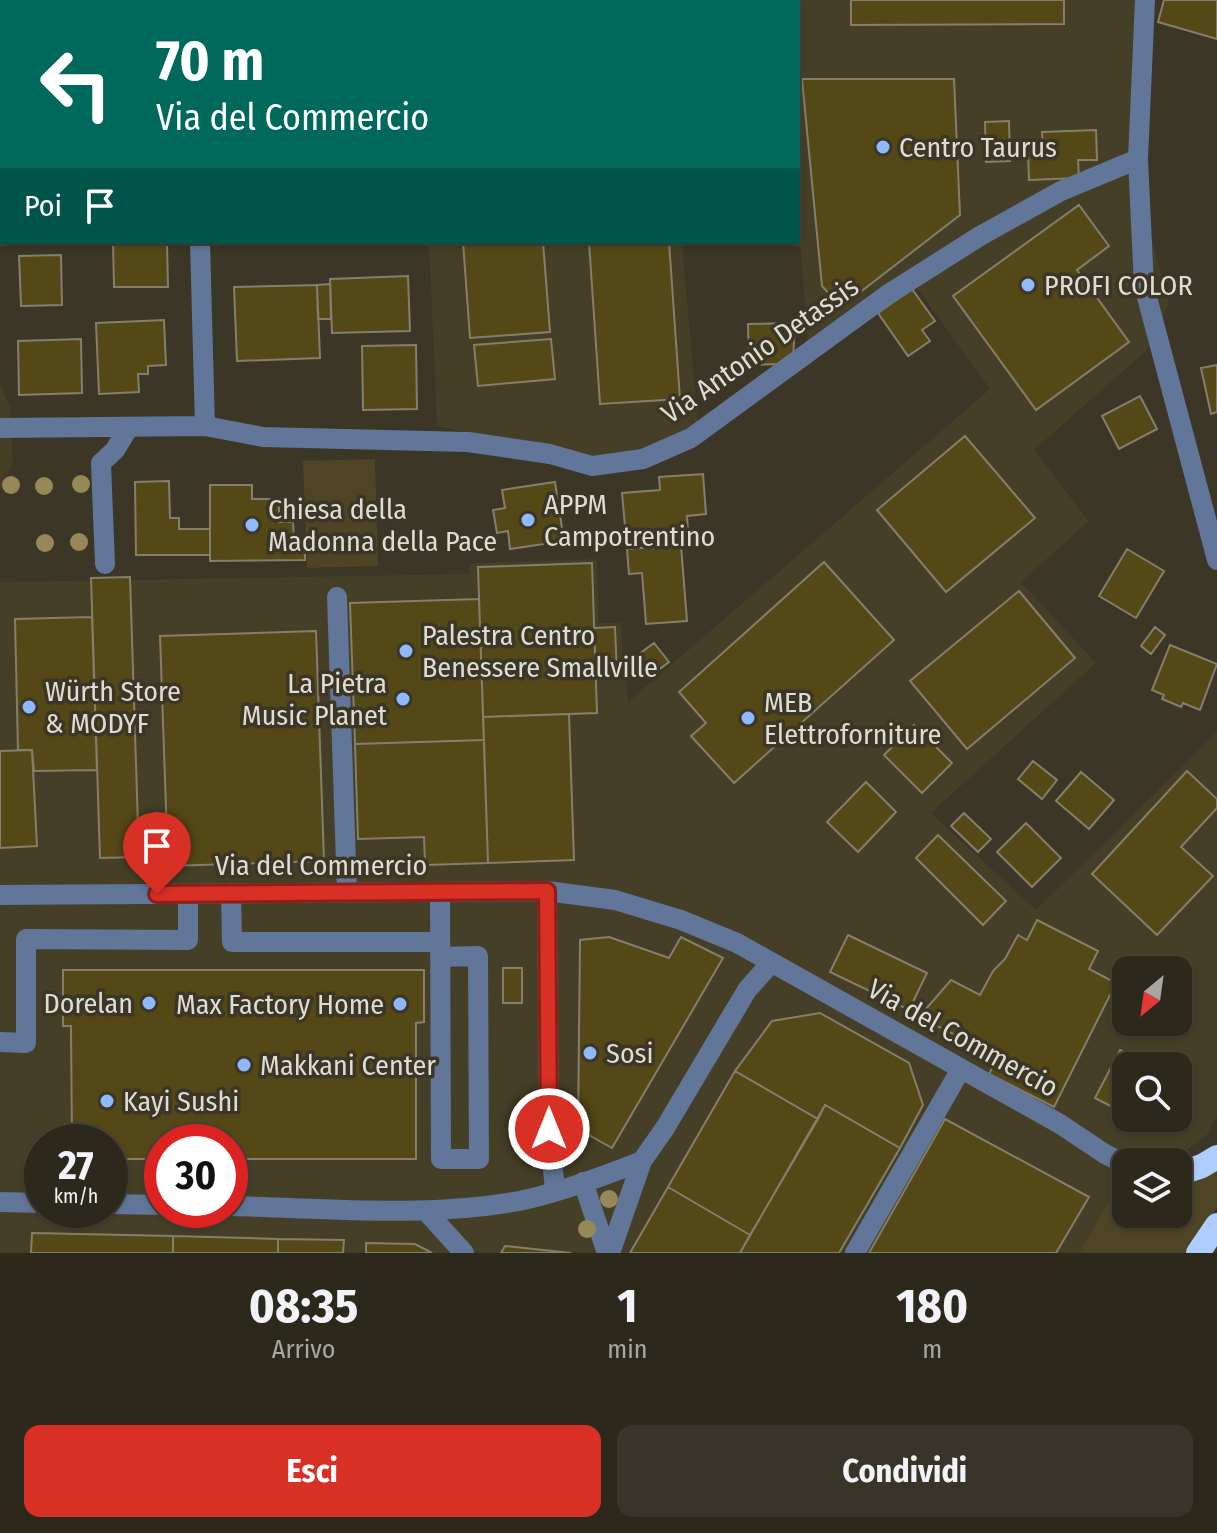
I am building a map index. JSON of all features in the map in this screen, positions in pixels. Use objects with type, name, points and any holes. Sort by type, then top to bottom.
[{"type":"highway","points":[[1192,1169],[1217,1157]]},
{"type":"highway","points":[[1198,1253],[1217,1225]]},
{"type":"street","points":[[1145,0],[1138,159],[1144,286],[1217,560]]},
{"type":"street","name":"Via Antonio Detassis","points":[[0,428],[205,426],[263,437],[439,450],[468,442],[550,454],[592,466],[643,459],[691,438],[887,295],[980,236],[1061,191],[1138,159]]},
{"type":"street","points":[[200,244],[205,426]]},
{"type":"street","points":[[105,564],[101,463],[115,450],[129,427]]},
{"type":"street","points":[[337,597],[347,893]]},
{"type":"street","points":[[547,891],[549,1129],[555,1190]]},
{"type":"street","name":"Via del Commercio","points":[[0,895],[547,891],[615,900],[681,920],[737,943],[1060,1124],[1112,1157]]},
{"type":"street","points":[[231,893],[232,942],[440,949],[478,956],[479,1159],[441,1159],[440,949],[440,893]]},
{"type":"street","points":[[0,1042],[26,1043],[26,939],[188,940],[188,894]]},
{"type":"street","points":[[608,1253],[642,1161],[747,990],[771,963]]},
{"type":"street","points":[[855,1253],[961,1069]]},
{"type":"street","points":[[248,1206],[426,1211],[521,1201],[642,1161]]},
{"type":"street","points":[[583,1182],[608,1253]]},
{"type":"street","points":[[0,1202],[24,1203]]},
{"type":"street","points":[[426,1211],[464,1253]]},
{"type":"shaded area","points":[[800,0],[1153,0],[1145,213],[1169,304],[1147,350],[1034,450],[1089,521],[1021,582],[1096,663],[931,813],[1036,910],[1217,732],[1217,1116],[1207,1135],[1190,1148],[1112,1148],[1112,1195],[1079,1253],[0,1253],[0,582],[470,574],[470,563],[597,559],[599,623],[621,623],[628,702],[990,389],[906,273],[808,345],[800,243]]},
{"type":"shaded area","points":[[429,244],[682,244],[698,424],[640,452],[581,456],[437,426]]},
{"type":"shaded area","points":[[0,384],[10,407],[13,463],[0,489]]},
{"type":"shaded area","points":[[375,459],[378,566],[307,568],[303,461]]},
{"type":"shaded area","points":[[1217,1171],[1217,1208],[1187,1253],[1079,1253],[1112,1195],[1112,1228],[1192,1228],[1192,1180]]},
{"type":"building","points":[[851,0],[1064,0],[1064,24],[851,25]]},
{"type":"building","points":[[1164,0],[1217,0],[1217,39],[1158,22]]},
{"type":"building","name":"Centro Taurus","points":[[802,79],[954,79],[960,215],[841,307],[822,286]]},
{"type":"building","points":[[1009,121],[1010,161],[986,162],[985,122]]},
{"type":"building","points":[[1096,130],[1097,160],[1078,160],[1079,178],[1029,180],[1028,153],[1043,152],[1042,132]]},
{"type":"building","points":[[1079,205],[1109,246],[1077,270],[1129,342],[1036,410],[953,296]]},
{"type":"building","points":[[113,244],[167,244],[168,287],[114,287]]},
{"type":"building","points":[[463,244],[543,244],[550,332],[470,338]]},
{"type":"building","points":[[589,244],[669,244],[680,399],[600,404]]},
{"type":"building","points":[[61,255],[62,305],[21,306],[19,256]]},
{"type":"building","points":[[408,276],[410,331],[332,333],[330,279]]},
{"type":"building","points":[[330,284],[331,319],[318,319],[317,285]]},
{"type":"building","points":[[317,285],[320,358],[237,361],[234,287]]},
{"type":"building","points":[[912,289],[935,321],[922,330],[930,341],[908,356],[878,313]]},
{"type":"building","points":[[164,320],[166,365],[148,366],[148,374],[138,374],[139,392],[99,394],[96,323]]},
{"type":"building","points":[[795,323],[793,360],[783,364],[749,365],[748,324]]},
{"type":"building","points":[[81,339],[82,393],[19,395],[18,341]]},
{"type":"building","points":[[551,339],[555,379],[478,386],[474,345]]},
{"type":"building","points":[[416,345],[417,409],[363,410],[362,346]]},
{"type":"building","points":[[1217,365],[1217,412],[1211,414],[1201,368]]},
{"type":"building","points":[[1140,396],[1157,429],[1119,449],[1102,416]]},
{"type":"building","points":[[965,436],[1035,518],[946,592],[877,510]]},
{"type":"building","points":[[703,474],[706,514],[687,516],[689,545],[627,549],[622,493],[660,490],[659,477]]},
{"type":"building","points":[[169,481],[170,518],[179,518],[179,529],[210,529],[210,555],[136,555],[135,482]]},
{"type":"building","name":"APPM Campotrentino","points":[[555,482],[564,541],[510,549],[508,531],[497,533],[493,510],[505,508],[502,490]]},
{"type":"building","name":"Chiesa della Madonna della Pace","points":[[210,485],[252,485],[252,499],[279,499],[279,522],[293,522],[294,541],[305,541],[305,560],[210,561]]},
{"type":"building","points":[[681,545],[687,621],[646,624],[642,573],[629,574],[627,549]]},
{"type":"building","points":[[1127,549],[1164,571],[1136,618],[1099,596]]},
{"type":"building","points":[[824,562],[894,640],[734,783],[691,736],[706,723],[679,692]]},
{"type":"building","points":[[592,563],[597,713],[483,717],[478,567]]},
{"type":"building","points":[[130,577],[139,857],[100,858],[91,578]]},
{"type":"building","points":[[1019,591],[1075,658],[967,749],[910,681]]},
{"type":"building","points":[[479,599],[484,740],[355,744],[350,603]]},
{"type":"building","points":[[92,617],[97,770],[34,771],[32,750],[18,750],[15,619]]},
{"type":"building","points":[[615,627],[617,674],[596,674],[594,628]]},
{"type":"building","points":[[1155,627],[1165,635],[1151,654],[1141,646]]},
{"type":"building","points":[[316,631],[324,861],[168,866],[160,636]]},
{"type":"building","points":[[654,643],[669,662],[653,674],[638,655]]},
{"type":"building","points":[[1170,645],[1217,664],[1200,710],[1183,703],[1181,707],[1162,699],[1164,695],[1152,690]]},
{"type":"building","points":[[569,714],[574,860],[488,863],[483,717]]},
{"type":"building","points":[[914,725],[952,763],[922,793],[884,755]]},
{"type":"building","points":[[484,740],[488,863],[425,865],[424,837],[358,839],[355,744]]},
{"type":"building","points":[[32,750],[37,846],[0,848],[0,751]]},
{"type":"building","points":[[1033,761],[1057,780],[1042,799],[1018,779]]},
{"type":"building","points":[[1187,771],[1217,799],[1217,808],[1181,847],[1213,876],[1157,935],[1092,874]]},
{"type":"building","points":[[1081,772],[1114,800],[1089,829],[1056,801]]},
{"type":"building","points":[[866,782],[896,812],[858,852],[827,822]]},
{"type":"building","points":[[964,813],[991,839],[978,852],[951,826]]},
{"type":"building","points":[[1026,823],[1061,858],[1032,887],[997,852]]},
{"type":"building","points":[[938,835],[1006,901],[983,925],[916,858]]},
{"type":"building","points":[[1037,920],[1098,951],[1089,969],[1112,981],[1112,991],[1054,1107],[989,1074],[998,1056],[919,1017],[951,980],[980,995],[1018,935],[1027,940]]},
{"type":"building","points":[[848,935],[927,973],[909,1010],[830,972]]},
{"type":"building","points":[[609,937],[669,958],[681,937],[723,958],[612,1148],[578,1129],[580,940]]},
{"type":"building","points":[[503,968],[522,968],[522,1003],[503,1003]]},
{"type":"building","name":"Makkani Center","points":[[63,970],[424,970],[424,1022],[416,1023],[416,1159],[248,1159],[248,1124],[144,1124],[144,1159],[128,1159],[128,1124],[72,1124],[71,1026],[63,1026]]},
{"type":"building","points":[[820,1013],[909,1063],[923,1105],[900,1148],[825,1105],[818,1119],[735,1071],[772,1021]]},
{"type":"building","points":[[1112,1065],[1112,1107],[1095,1098]]},
{"type":"building","points":[[735,1071],[818,1119],[750,1235],[668,1187]]},
{"type":"building","points":[[825,1105],[900,1148],[839,1253],[740,1253]]},
{"type":"building","points":[[945,1119],[1089,1197],[1056,1253],[869,1253]]},
{"type":"building","points":[[668,1187],[750,1235],[740,1253],[630,1253]]},
{"type":"building","points":[[32,1233],[173,1236],[173,1253],[31,1253]]},
{"type":"building","points":[[173,1236],[278,1239],[278,1253],[173,1253]]},
{"type":"building","points":[[278,1239],[344,1240],[343,1253],[278,1253]]},
{"type":"building","points":[[366,1243],[415,1244],[432,1253],[366,1253]]},
{"type":"building","points":[[505,1246],[571,1253],[501,1253]]},
{"type":"place","name":"Centro Taurus","points":[[883,147]]},
{"type":"place","name":"PROFI COLOR","points":[[1028,285]]},
{"type":"place","name":"APPM Campotrentino","points":[[528,520]]},
{"type":"place","name":"Chiesa della Madonna della Pace","points":[[252,525]]},
{"type":"place","name":"Palestra Centro Benessere Smallville","points":[[406,651]]},
{"type":"place","name":"La Pietra Music Planet","points":[[403,699]]},
{"type":"place","name":"Würth Store & MODYF","points":[[29,707]]},
{"type":"place","name":"MEB Elettroforniture","points":[[748,718]]},
{"type":"place","name":"Dorelan","points":[[149,1003]]},
{"type":"place","name":"Max Factory Home","points":[[400,1004]]},
{"type":"place","name":"Sosi","points":[[590,1053]]},
{"type":"place","name":"Makkani Center","points":[[244,1065]]},
{"type":"place","name":"Kayi Sushi","points":[[107,1101]]},
{"type":"route","points":[[157,894],[547,891],[549,1129]]}]
